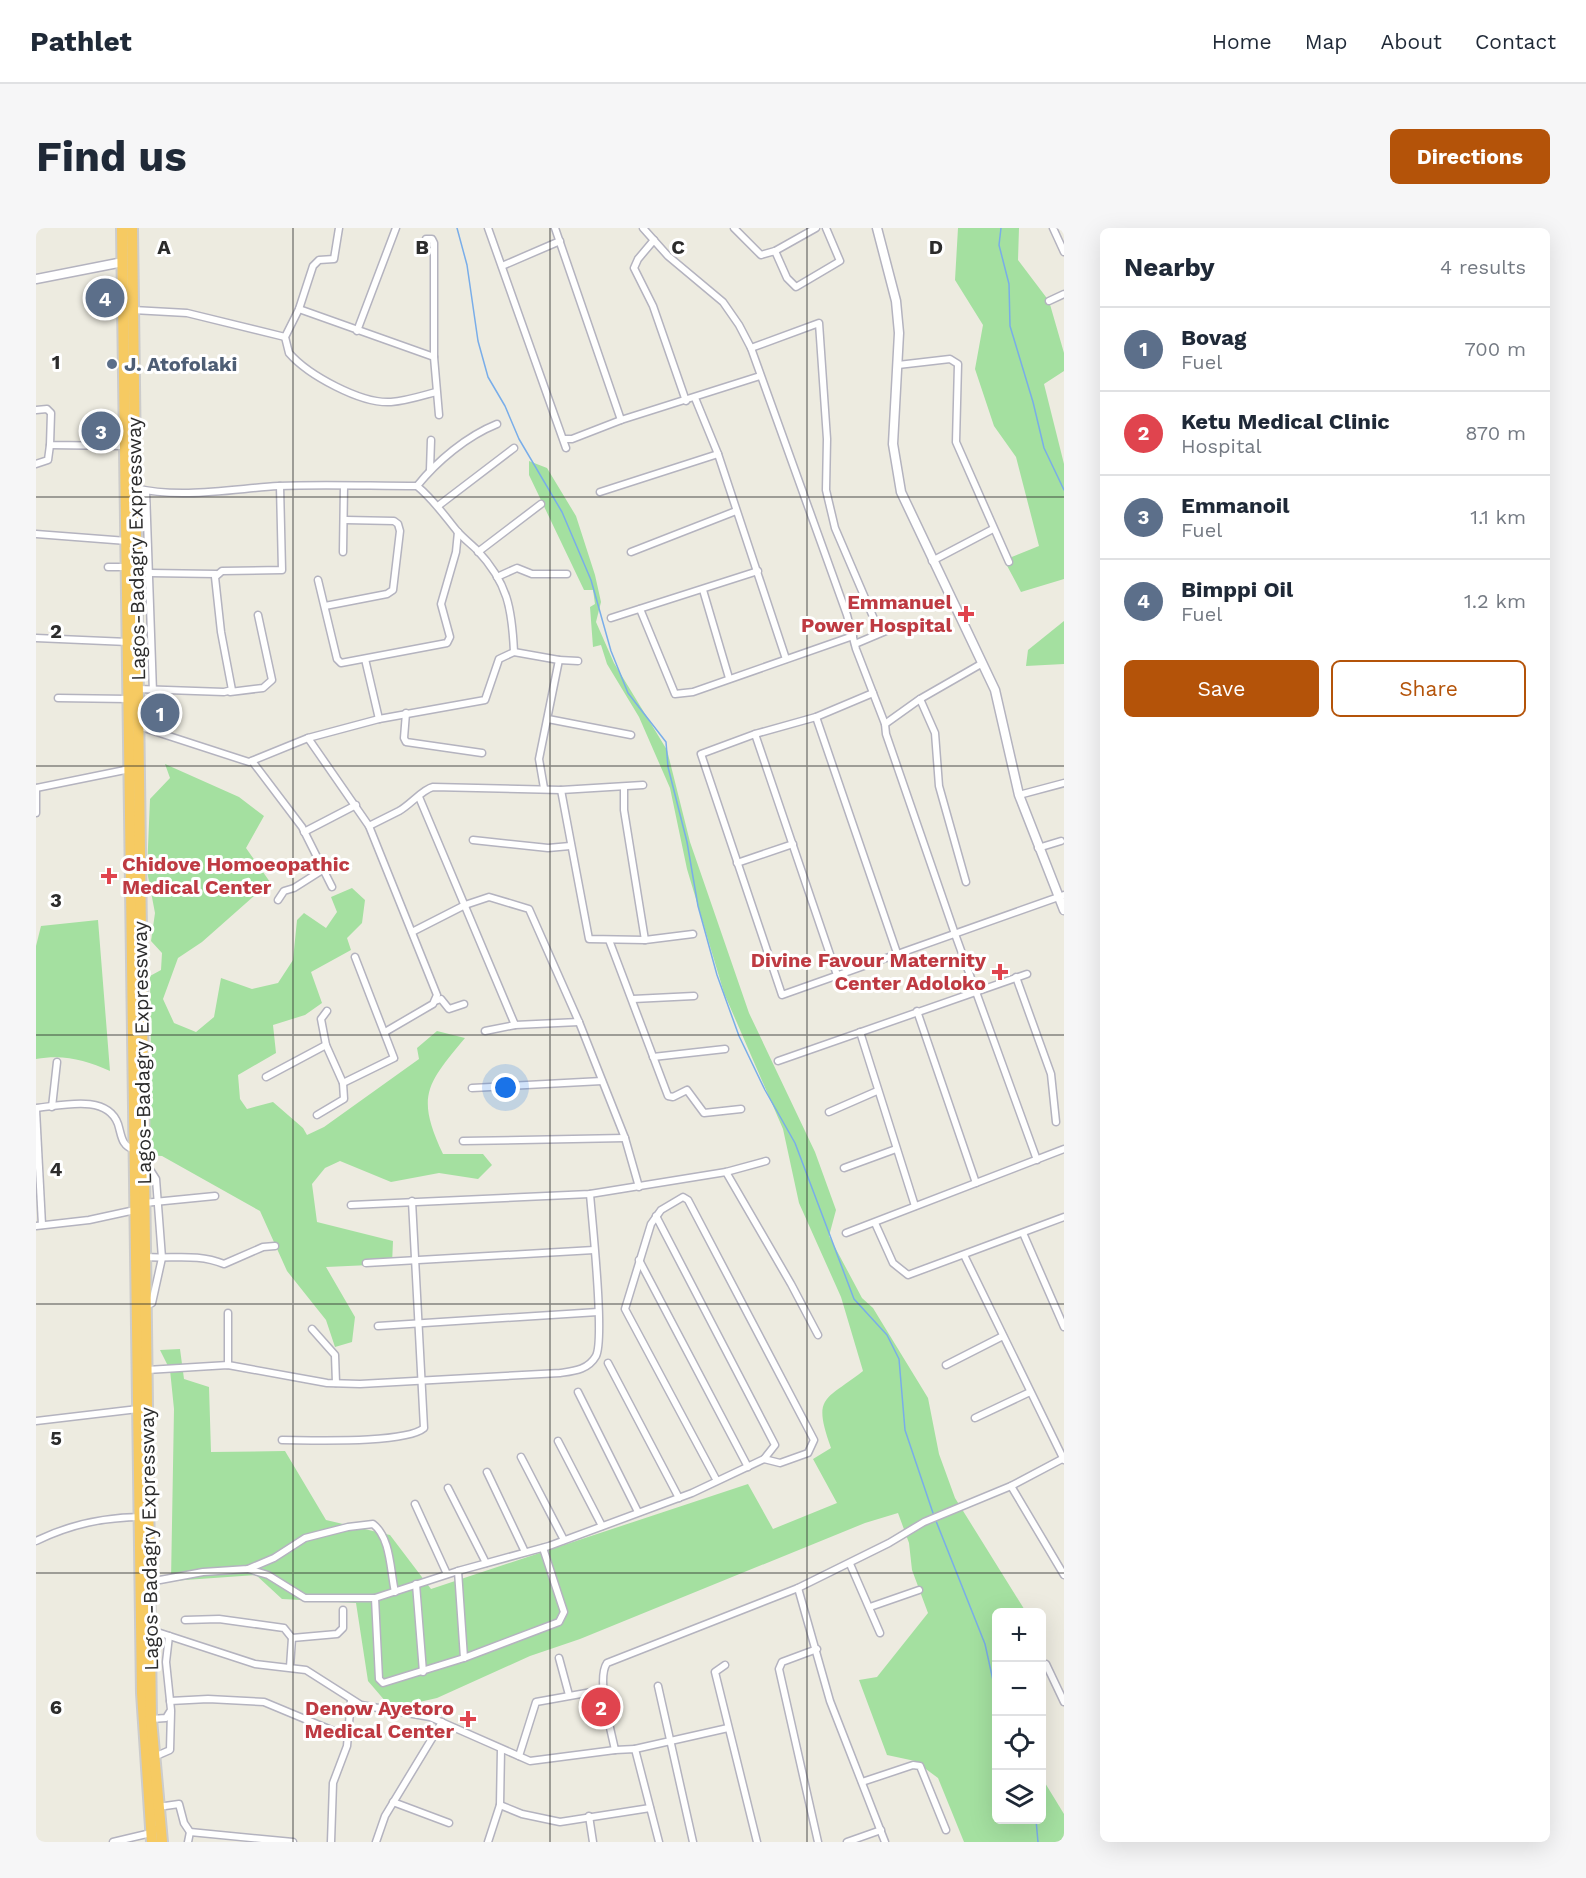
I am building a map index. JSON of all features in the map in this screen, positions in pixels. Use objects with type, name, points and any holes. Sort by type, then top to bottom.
[{"type":"highway","name":"Lagos-Badagry Expressway","points":[[122,228],[131,418],[141,489],[132,565],[129,699],[134,1150],[145,1257],[147,1370],[142,1703],[152,1837]]},
{"type":"highway","name":"Lagos-Badagry Expressway","points":[[132,228],[131,418],[125,446],[128,541],[132,565],[138,689],[142,1164],[139,1207],[138,1409],[150,1578],[151,1719],[162,1842]]},
{"type":"street","points":[[339,228],[334,259],[315,261],[299,309],[285,337],[286,348],[297,363],[320,378],[373,400],[390,402],[436,392]]},
{"type":"street","points":[[357,331],[396,228]]},
{"type":"street","points":[[488,228],[566,448]]},
{"type":"street","points":[[555,228],[621,420]]},
{"type":"street","points":[[643,228],[668,256],[723,302],[751,348],[885,724],[886,734],[955,934],[1037,1160]]},
{"type":"street","points":[[734,228],[756,253],[766,255],[816,228]]},
{"type":"street","points":[[776,251],[787,278],[796,287],[840,261],[826,228]]},
{"type":"street","points":[[877,228],[896,301],[897,365],[893,422],[894,460],[901,492],[994,690],[1019,795],[1038,848],[1061,897],[1064,910]]},
{"type":"street","points":[[1053,228],[1064,252]]},
{"type":"street","points":[[426,239],[432,239],[434,243],[434,357],[439,415]]},
{"type":"street","points":[[654,240],[638,259],[634,268],[652,306],[686,401]]},
{"type":"street","points":[[502,266],[560,241]]},
{"type":"street","points":[[36,279],[123,262]]},
{"type":"street","points":[[1049,301],[1064,294]]},
{"type":"street","points":[[299,309],[434,357]]},
{"type":"street","points":[[133,310],[187,313],[285,337]]},
{"type":"street","points":[[751,348],[819,323],[827,439],[826,490],[836,528],[880,633]]},
{"type":"street","points":[[897,365],[950,359],[958,364],[956,442],[1009,562]]},
{"type":"street","points":[[564,439],[572,439],[621,420],[760,376]]},
{"type":"street","points":[[695,398],[718,454],[786,659]]},
{"type":"street","points":[[36,410],[47,409],[51,413],[48,460],[36,464]]},
{"type":"street","points":[[417,486],[430,470],[484,429],[497,424]]},
{"type":"street","points":[[430,470],[431,440]]},
{"type":"street","points":[[50,445],[125,446]]},
{"type":"street","points":[[438,506],[513,448]]},
{"type":"street","points":[[600,492],[718,454]]},
{"type":"street","points":[[150,573],[216,574],[222,571],[282,570],[280,486]]},
{"type":"street","points":[[153,692],[150,573],[141,489],[211,492],[280,486],[417,486],[438,506],[497,577],[509,598],[514,652]]},
{"type":"street","points":[[344,486],[346,520],[344,552]]},
{"type":"street","points":[[478,552],[541,504]]},
{"type":"street","points":[[630,552],[736,512]]},
{"type":"street","points":[[325,606],[387,594],[393,590],[400,531],[398,524],[346,520]]},
{"type":"street","points":[[932,561],[993,529]]},
{"type":"street","points":[[318,580],[338,661],[342,663],[449,642],[441,602],[456,552],[458,532]]},
{"type":"street","points":[[36,534],[128,541]]},
{"type":"street","points":[[108,567],[149,565]]},
{"type":"street","points":[[497,577],[517,568],[532,574],[567,574]]},
{"type":"street","points":[[611,618],[758,571]]},
{"type":"street","points":[[216,574],[221,632],[232,687],[230,692]]},
{"type":"street","points":[[703,590],[729,678]]},
{"type":"street","points":[[640,609],[675,694],[693,692],[853,636]]},
{"type":"street","points":[[138,689],[153,692],[230,692],[263,688],[272,681],[258,615]]},
{"type":"street","points":[[855,644],[900,625]]},
{"type":"street","points":[[36,638],[129,642]]},
{"type":"street","points":[[252,761],[308,738],[379,719],[485,700],[499,658],[514,652],[578,661]]},
{"type":"street","points":[[365,659],[379,719]]},
{"type":"street","points":[[544,788],[540,759],[559,660]]},
{"type":"street","points":[[885,724],[920,699],[981,664]]},
{"type":"street","points":[[873,693],[816,717],[755,734],[701,754],[782,995],[1061,897]]},
{"type":"street","points":[[58,698],[129,699]]},
{"type":"street","points":[[920,699],[935,733],[939,786],[966,882]]},
{"type":"street","points":[[406,713],[404,738],[406,742],[482,753]]},
{"type":"street","points":[[816,717],[897,953]]},
{"type":"street","points":[[548,719],[631,735]]},
{"type":"street","points":[[138,726],[252,761],[304,832],[332,888]]},
{"type":"street","points":[[755,734],[837,975]]},
{"type":"street","points":[[308,738],[369,825],[437,995],[435,1001]]},
{"type":"street","points":[[36,813],[36,788],[130,769]]},
{"type":"street","points":[[1019,795],[1064,783]]},
{"type":"street","points":[[369,825],[419,797],[427,788],[433,787],[561,790],[643,785]]},
{"type":"street","points":[[624,787],[624,810],[645,940]]},
{"type":"street","points":[[561,790],[570,846],[588,936],[591,940],[645,940],[693,934]]},
{"type":"street","points":[[419,797],[515,1025]]},
{"type":"street","points":[[304,832],[356,805]]},
{"type":"street","points":[[472,840],[548,848],[570,846]]},
{"type":"street","points":[[1038,848],[1061,842]]},
{"type":"street","points":[[737,863],[794,844]]},
{"type":"street","points":[[278,900],[284,891],[294,888],[324,869]]},
{"type":"street","points":[[412,932],[465,905],[491,897],[529,909],[579,1022],[625,1138],[639,1187]]},
{"type":"street","points":[[609,940],[668,1096],[673,1097],[687,1090],[704,1113],[741,1109]]},
{"type":"street","points":[[343,1083],[392,1060],[394,1054],[355,957]]},
{"type":"street","points":[[778,1061],[1027,974]]},
{"type":"street","points":[[1016,977],[1052,1074],[1056,1122]]},
{"type":"street","points":[[633,999],[694,996]]},
{"type":"street","points":[[385,1032],[435,1001],[441,999],[449,1010],[464,1004]]},
{"type":"street","points":[[317,1115],[344,1099],[343,1083],[326,1045],[321,1019],[327,1011]]},
{"type":"street","points":[[917,1011],[976,1183]]},
{"type":"street","points":[[485,1031],[515,1025],[579,1022]]},
{"type":"street","points":[[860,1032],[877,1092],[915,1206]]},
{"type":"street","points":[[266,1077],[326,1045]]},
{"type":"street","points":[[653,1057],[725,1049]]},
{"type":"street","points":[[52,1107],[57,1062]]},
{"type":"street","points":[[472,1088],[602,1081]]},
{"type":"street","points":[[830,1112],[877,1092]]},
{"type":"street","points":[[134,1150],[123,1143],[117,1121],[107,1110],[86,1103],[36,1109],[39,1225],[89,1220],[159,1203],[215,1196]]},
{"type":"street","points":[[463,1141],[625,1138]]},
{"type":"street","points":[[844,1167],[896,1149]]},
{"type":"street","points":[[846,1233],[1064,1149]]},
{"type":"street","points":[[351,1205],[412,1200],[590,1194],[726,1172],[766,1161]]},
{"type":"street","points":[[142,1164],[147,1165],[156,1179],[159,1203],[158,1231],[162,1258],[155,1296],[152,1303],[146,1306]]},
{"type":"street","points":[[726,1172],[818,1335]]},
{"type":"street","points":[[147,1370],[228,1365],[336,1383],[422,1382],[580,1370],[587,1366],[597,1354],[598,1312],[590,1194]]},
{"type":"street","points":[[717,1481],[625,1309],[639,1260],[656,1216],[683,1197],[688,1200],[814,1440],[812,1449],[798,1459],[780,1463],[764,1459]]},
{"type":"street","points":[[282,1440],[385,1438],[418,1433],[424,1428],[412,1200]]},
{"type":"street","points":[[248,1569],[268,1575],[305,1598],[375,1598],[447,1574],[543,1548],[680,1497],[764,1459],[775,1445],[656,1216]]},
{"type":"street","points":[[875,1223],[893,1263],[904,1274],[915,1273],[1064,1217]]},
{"type":"street","points":[[1023,1233],[1064,1327]]},
{"type":"street","points":[[145,1257],[191,1256],[210,1258],[224,1264],[263,1247],[275,1246]]},
{"type":"street","points":[[366,1263],[416,1262],[594,1250]]},
{"type":"street","points":[[615,1750],[603,1690],[603,1669],[607,1663],[798,1588],[850,1564],[924,1522],[1011,1486],[1064,1459],[964,1255]]},
{"type":"street","points":[[639,1260],[747,1467]]},
{"type":"street","points":[[378,1326],[598,1312]]},
{"type":"street","points":[[228,1313],[228,1365]]},
{"type":"street","points":[[312,1329],[334,1355],[336,1383]]},
{"type":"street","points":[[946,1365],[1003,1336]]},
{"type":"street","points":[[608,1363],[680,1497]]},
{"type":"street","points":[[578,1392],[638,1512]]},
{"type":"street","points":[[975,1418],[1030,1392]]},
{"type":"street","points":[[36,1421],[138,1409]]},
{"type":"street","points":[[558,1441],[602,1526]]},
{"type":"street","points":[[521,1457],[564,1540]]},
{"type":"street","points":[[488,1472],[525,1552]]},
{"type":"street","points":[[1011,1486],[1064,1575]]},
{"type":"street","points":[[448,1488],[486,1563]]},
{"type":"street","points":[[416,1504],[447,1574]]},
{"type":"street","points":[[36,1541],[59,1530],[105,1517],[145,1517]]},
{"type":"street","points":[[150,1578],[160,1580],[203,1572],[248,1569],[274,1558],[305,1539],[348,1527],[374,1524],[381,1530],[387,1546],[395,1592]]},
{"type":"street","points":[[375,1598],[380,1681],[383,1683],[464,1658],[562,1619],[563,1606],[548,1569],[543,1548]]},
{"type":"street","points":[[850,1564],[880,1633]]},
{"type":"street","points":[[458,1571],[464,1658]]},
{"type":"street","points":[[416,1584],[423,1672]]},
{"type":"street","points":[[798,1588],[831,1701],[885,1842]]},
{"type":"street","points":[[870,1607],[919,1590]]},
{"type":"street","points":[[292,1638],[337,1634],[343,1628],[343,1610]]},
{"type":"street","points":[[185,1620],[219,1619],[284,1628],[292,1638],[290,1667]]},
{"type":"street","points":[[151,1630],[255,1664],[306,1670],[322,1678],[361,1705],[442,1722],[531,1761],[635,1749],[670,1739],[728,1728]]},
{"type":"street","points":[[154,1757],[170,1750],[171,1710],[166,1662],[169,1636]]},
{"type":"street","points":[[817,1649],[782,1662],[779,1668],[818,1842]]},
{"type":"street","points":[[559,1658],[569,1695]]},
{"type":"street","points":[[1046,1664],[1064,1702]]},
{"type":"street","points":[[725,1665],[715,1672],[757,1842]]},
{"type":"street","points":[[658,1686],[693,1842]]},
{"type":"street","points":[[519,1756],[537,1702],[603,1690]]},
{"type":"street","points":[[170,1701],[208,1699],[264,1702],[348,1737]]},
{"type":"street","points":[[331,1842],[333,1783],[348,1737],[351,1700]]},
{"type":"street","points":[[151,1719],[166,1718],[171,1710]]},
{"type":"street","points":[[376,1842],[393,1802],[442,1722]]},
{"type":"street","points":[[488,1842],[500,1805],[503,1768],[501,1749]]},
{"type":"street","points":[[635,1749],[659,1842]]},
{"type":"street","points":[[862,1782],[913,1766],[920,1766],[946,1830]]},
{"type":"street","points":[[393,1802],[449,1822]]},
{"type":"street","points":[[158,1807],[179,1804],[184,1823],[190,1832],[188,1842]]},
{"type":"street","points":[[500,1805],[543,1820],[560,1822],[650,1808]]},
{"type":"street","points":[[589,1816],[593,1842]]},
{"type":"street","points":[[847,1842],[881,1830]]},
{"type":"street","points":[[190,1832],[293,1842]]},
{"type":"street","points":[[113,1842],[152,1837]]},
{"type":"green space","points":[[958,228],[1019,228],[1018,260],[1049,301],[1064,353],[1064,371],[1044,384],[1064,464],[1064,579],[1021,592],[1004,560],[1039,546],[1016,457],[994,426],[975,369],[983,325],[955,280]]},
{"type":"green space","points":[[529,461],[547,468],[576,516],[601,602],[596,622],[614,663],[667,750],[690,842],[749,1013],[815,1152],[836,1210],[829,1236],[862,1298],[873,1308],[928,1398],[939,1454],[955,1498],[1024,1608],[992,1608],[992,1824],[1046,1824],[1046,1785],[1064,1814],[1064,1842],[964,1842],[938,1778],[915,1761],[887,1755],[859,1680],[877,1677],[928,1613],[912,1570],[909,1543],[898,1513],[865,1523],[580,1639],[530,1656],[437,1698],[415,1703],[386,1702],[368,1681],[356,1603],[282,1599],[256,1575],[171,1581],[174,1409],[170,1370],[160,1350],[180,1349],[184,1379],[209,1387],[211,1452],[285,1451],[326,1520],[390,1535],[431,1589],[748,1484],[773,1529],[837,1503],[813,1459],[831,1448],[823,1418],[826,1401],[863,1371],[841,1297],[799,1203],[783,1129],[724,993],[687,869],[670,788],[639,717],[607,664],[601,645],[593,647],[590,607],[595,604],[593,590],[584,590],[529,475]]},
{"type":"green space","points":[[1064,621],[1064,664],[1026,666],[1028,650]]},
{"type":"green space","points":[[165,764],[239,797],[264,816],[246,848],[270,882],[202,942],[178,958],[163,999],[174,1023],[196,1032],[214,1017],[221,978],[252,989],[278,983],[293,960],[297,920],[304,913],[326,928],[337,912],[331,897],[352,888],[365,900],[362,923],[347,938],[351,950],[311,972],[322,1003],[305,1015],[273,1025],[276,1053],[238,1075],[240,1099],[247,1109],[273,1102],[303,1128],[307,1135],[324,1127],[419,1059],[417,1048],[437,1031],[465,1038],[434,1080],[429,1092],[428,1104],[430,1118],[443,1154],[483,1154],[492,1165],[478,1179],[439,1173],[391,1182],[340,1161],[325,1168],[312,1184],[317,1222],[393,1241],[392,1264],[326,1267],[355,1317],[352,1342],[335,1347],[326,1320],[287,1271],[260,1211],[162,1156],[143,1155],[151,1063],[150,976],[161,970],[162,953],[151,941],[155,913],[147,871],[150,799],[170,778]]},
{"type":"green space","points":[[98,920],[110,1071],[74,1059],[56,1057],[36,1059],[36,946],[41,926]]},
{"type":"waterway","points":[[457,228],[467,265],[478,341],[488,377],[505,406],[519,439],[562,512],[591,580],[611,651],[628,693],[666,742],[668,767],[687,842],[698,906],[717,975],[739,1036],[765,1090],[795,1143],[854,1299],[887,1335],[899,1359],[905,1430],[934,1516]]},
{"type":"waterway","points":[[1001,228],[999,245],[1009,284],[1010,326],[1044,448],[1064,490]]},
{"type":"waterway","points":[[936,1521],[985,1644],[992,1676]]},
{"type":"waterway","points":[[1036,1824],[1038,1842]]},
{"type":"place","name":"Bimppi Oil","points":[[105,298]]},
{"type":"place","name":"J. Atofolaki","points":[[112,364]]},
{"type":"place","name":"Emmanoil","points":[[101,431]]},
{"type":"place","name":"Emmanuel Power Hospital","points":[[966,614]]},
{"type":"place","name":"Bovag","points":[[160,713]]},
{"type":"place","name":"Chidove Homoeopathic Medical Center","points":[[109,876]]},
{"type":"place","name":"Divine Favour Maternity Center Adoloko","points":[[1000,972]]},
{"type":"place","name":"Ketu Medical Clinic","points":[[601,1707]]},
{"type":"place","name":"Denow Ayetoro Medical Center","points":[[468,1719]]}]
